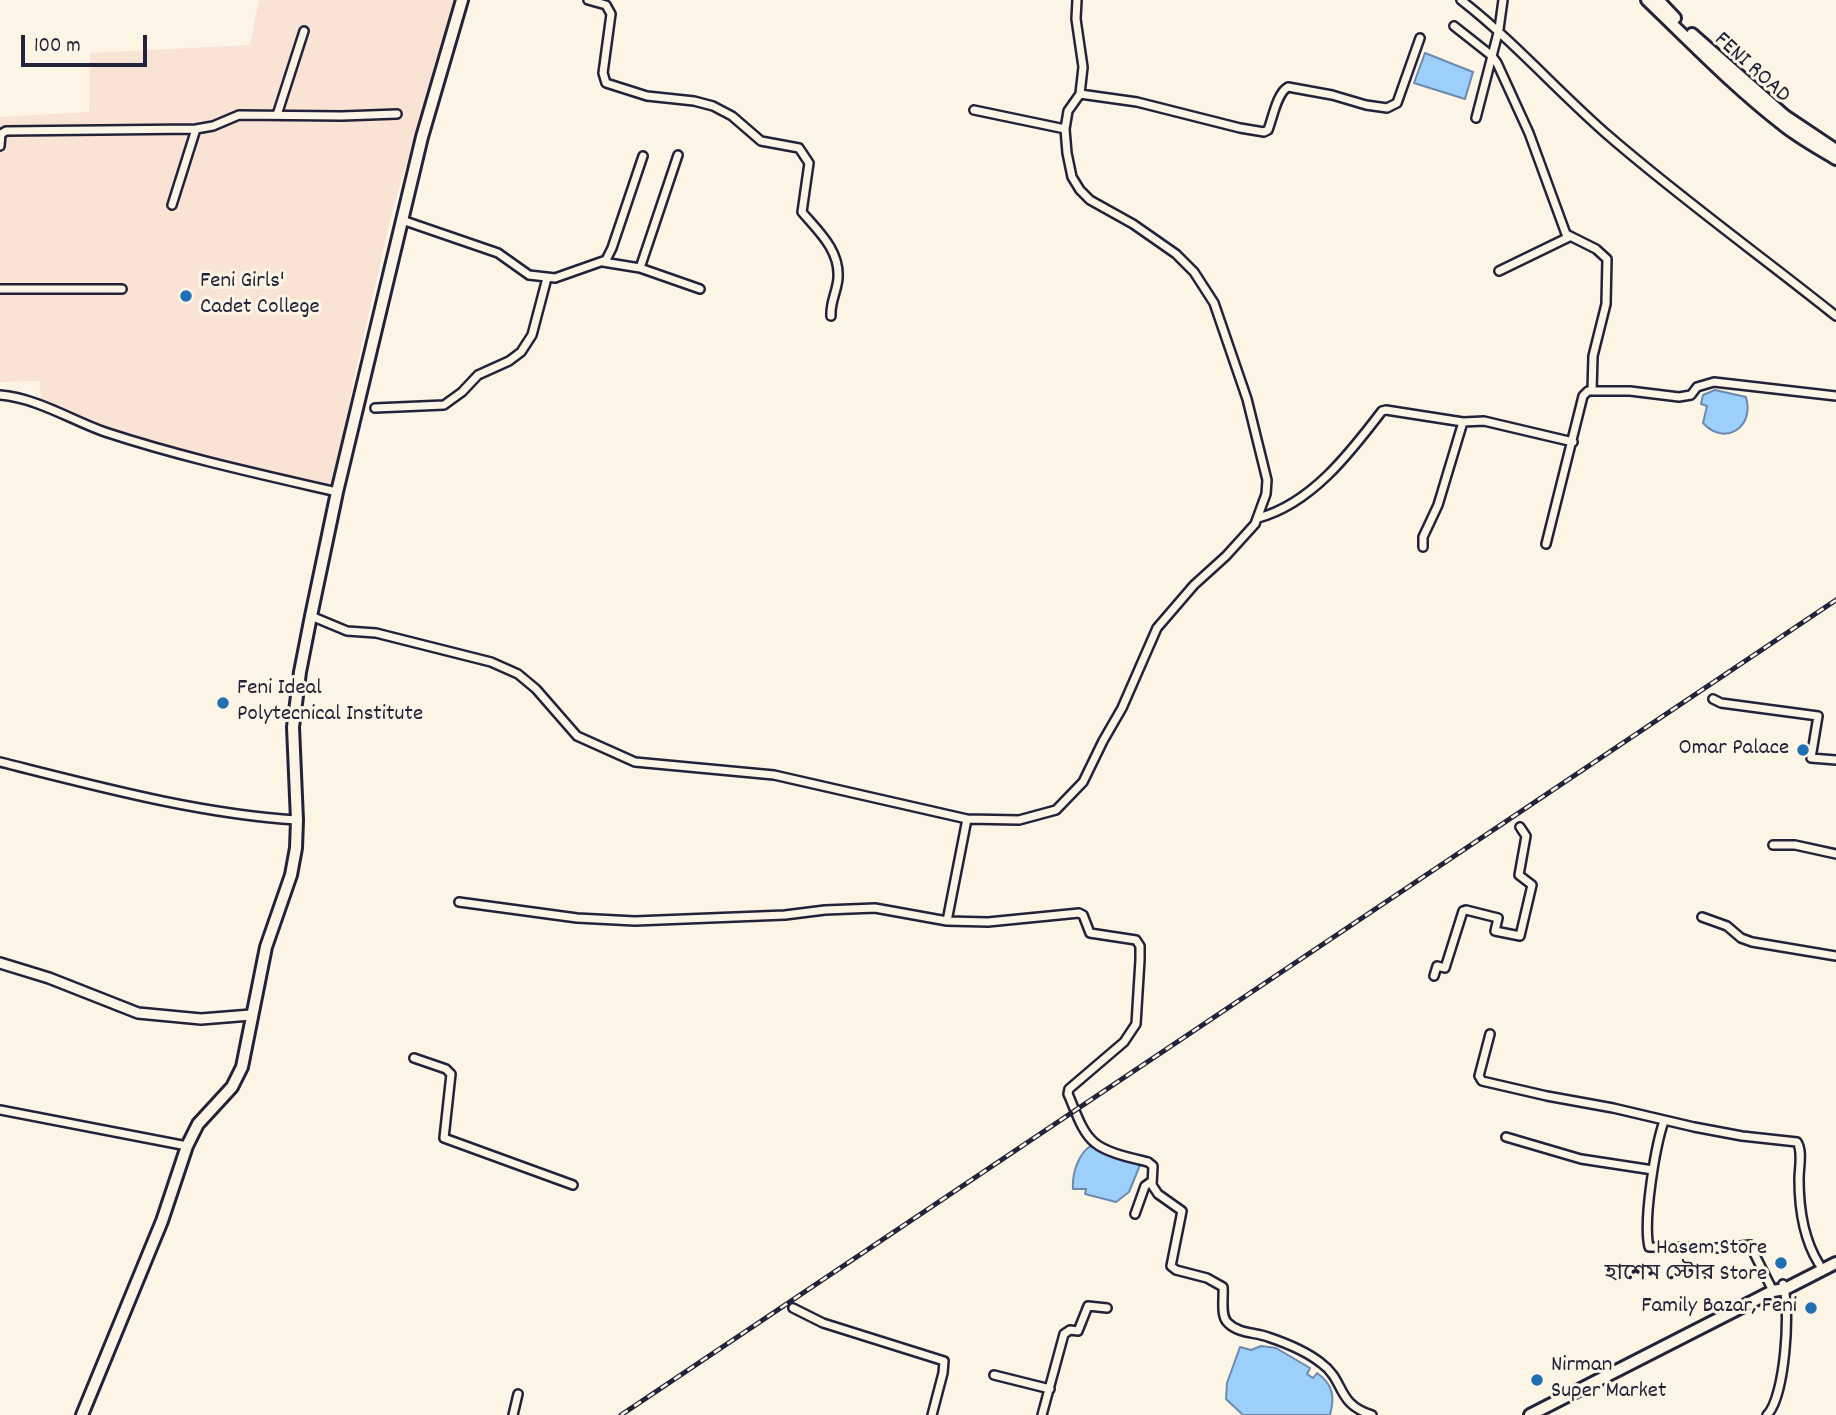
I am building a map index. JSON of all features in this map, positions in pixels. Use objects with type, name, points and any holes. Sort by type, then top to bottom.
[{"type":"main road","points":[[82,1415],[162,1221],[187,1146],[198,1124],[238,1078],[266,947],[291,875],[296,848],[293,727],[299,672],[337,492],[422,137],[463,0]]},
{"type":"main road","name":"FENI ROAD","points":[[1647,0],[1749,97],[1783,125],[1836,159]]},
{"type":"main road","points":[[1658,0],[1687,30],[1775,108],[1836,150]]},
{"type":"main road","points":[[1780,1288],[1836,1255]]},
{"type":"main road","points":[[1530,1415],[1780,1288],[1836,1263]]},
{"type":"street","points":[[588,0],[606,5],[611,14],[603,73],[606,83],[647,96],[713,106],[732,116],[761,141],[794,146],[802,152],[809,163],[802,212],[831,246],[836,258],[838,276],[830,306],[831,316]]},
{"type":"street","points":[[311,616],[347,631],[376,633],[491,662],[517,674],[536,689],[577,736],[635,762],[774,775],[967,819],[1019,820],[1056,810],[1083,782],[1122,708],[1157,628],[1194,585],[1226,556],[1258,518],[1266,494],[1267,480],[1247,399],[1214,303],[1194,272],[1176,254],[1133,223],[1090,200],[1072,177],[1066,153],[1065,129],[1068,111],[1080,94],[1083,67],[1076,19],[1077,0]]},
{"type":"street","points":[[1461,0],[1499,29],[1609,136],[1718,226],[1836,316]]},
{"type":"street","points":[[1476,118],[1499,29],[1503,0]]},
{"type":"street","points":[[1454,26],[1492,56],[1530,133],[1561,223],[1569,237],[1596,249],[1607,259],[1606,304],[1593,356],[1592,391]]},
{"type":"street","points":[[277,115],[304,31]]},
{"type":"street","points":[[1080,94],[1137,102],[1240,128],[1264,131],[1268,130],[1281,91],[1288,87],[1366,105],[1387,108],[1392,106],[1397,103],[1420,38]]},
{"type":"street","points":[[974,110],[1065,129]]},
{"type":"street","points":[[0,146],[1,134],[6,131],[196,129],[213,126],[239,115],[397,114]]},
{"type":"street","points":[[172,205],[196,129]]},
{"type":"street","points":[[640,268],[678,155]]},
{"type":"street","points":[[604,262],[612,248],[643,156]]},
{"type":"street","points":[[402,220],[498,253],[529,275],[547,278],[604,262],[640,268],[700,289]]},
{"type":"street","points":[[1499,271],[1569,237]]},
{"type":"street","points":[[375,408],[444,405],[462,393],[478,376],[521,352],[532,335],[547,278]]},
{"type":"street","points":[[0,289],[122,289]]},
{"type":"street","points":[[1546,544],[1583,397],[1588,391],[1630,391],[1679,397],[1691,395],[1697,387],[1714,382],[1836,396]]},
{"type":"street","points":[[0,395],[68,415],[103,431],[191,457],[337,492]]},
{"type":"street","points":[[1258,518],[1275,514],[1317,484],[1345,460],[1382,411],[1386,410],[1463,422],[1484,422],[1573,442]]},
{"type":"street","points":[[1423,547],[1423,537],[1438,505],[1463,422]]},
{"type":"street","points":[[1713,699],[1721,703],[1818,716],[1811,758],[1836,760]]},
{"type":"street","points":[[0,762],[78,782],[244,817],[297,820]]},
{"type":"street","points":[[947,921],[967,819]]},
{"type":"street","points":[[1434,976],[1437,965],[1445,968],[1463,911],[1498,918],[1495,931],[1520,936],[1532,885],[1520,875],[1526,836],[1520,827]]},
{"type":"street","points":[[1773,845],[1795,845],[1836,854]]},
{"type":"street","points":[[458,902],[577,918],[635,921],[785,915],[875,908],[947,921],[988,922],[1079,913],[1083,915],[1090,933],[1136,940],[1140,946],[1136,1024],[1124,1042],[1074,1083],[1068,1094],[1089,1138],[1097,1145],[1153,1166],[1152,1185],[1158,1194],[1182,1211],[1171,1266],[1176,1270],[1207,1278],[1223,1287],[1223,1315],[1228,1324],[1273,1339],[1322,1364],[1332,1373],[1340,1393],[1348,1402],[1372,1415]]},
{"type":"street","points":[[1702,917],[1727,926],[1741,938],[1752,942],[1836,956]]},
{"type":"street","points":[[0,963],[49,978],[138,1013],[201,1019],[251,1015]]},
{"type":"street","points":[[1490,1034],[1479,1080],[1664,1121],[1742,1136],[1797,1142],[1800,1145],[1799,1181],[1803,1216],[1810,1250],[1819,1264]]},
{"type":"street","points":[[414,1058],[446,1069],[451,1074],[444,1138],[573,1185]]},
{"type":"street","points":[[0,1110],[187,1146]]},
{"type":"street","points":[[1664,1121],[1658,1138],[1653,1170],[1649,1247],[1721,1248],[1750,1245],[1780,1288],[1786,1337],[1776,1403],[1767,1415]]},
{"type":"street","points":[[1506,1137],[1581,1159],[1653,1170]]},
{"type":"street","points":[[1135,1214],[1145,1186],[1152,1181]]},
{"type":"street","points":[[1042,1415],[1064,1334],[1070,1330],[1078,1331],[1088,1306],[1107,1308]]},
{"type":"street","points":[[793,1308],[823,1323],[944,1361],[932,1415]]},
{"type":"street","points":[[993,1375],[1050,1389]]},
{"type":"street","points":[[513,1415],[518,1394]]},
{"type":"shaded area","name":"Feni Girls' Cadet College","points":[[259,0],[455,0],[392,212],[353,383],[333,488],[188,455],[41,410],[40,381],[0,382],[0,117],[89,112],[90,53],[250,45]]},
{"type":"water","points":[[1425,53],[1473,72],[1465,99],[1414,83]]},
{"type":"water","points":[[1715,390],[1746,397],[1746,417],[1742,425],[1729,433],[1712,430],[1703,423],[1707,406],[1701,404],[1703,395]]},
{"type":"water","points":[[1092,1145],[1140,1165],[1129,1192],[1116,1202],[1085,1194],[1086,1189],[1073,1189],[1077,1164],[1083,1153]]},
{"type":"water","points":[[1261,1346],[1276,1348],[1310,1368],[1307,1374],[1313,1378],[1317,1373],[1322,1377],[1331,1391],[1330,1415],[1243,1415],[1226,1399],[1227,1383],[1240,1347],[1251,1350]]},
{"type":"railway","points":[[621,1415],[1836,600]]},
{"type":"place","name":"Feni Girls' Cadet College","points":[[186,296]]},
{"type":"place","name":"Feni Ideal Polytecnical Institute","points":[[223,703]]},
{"type":"place","name":"Omar Palace","points":[[1803,750]]},
{"type":"place","name":"Hasem Store হাশেম স্টোর Store","points":[[1781,1263]]},
{"type":"place","name":"Family Bazar, Feni","points":[[1811,1308]]},
{"type":"place","name":"Nirman Super Market","points":[[1537,1380]]}]
